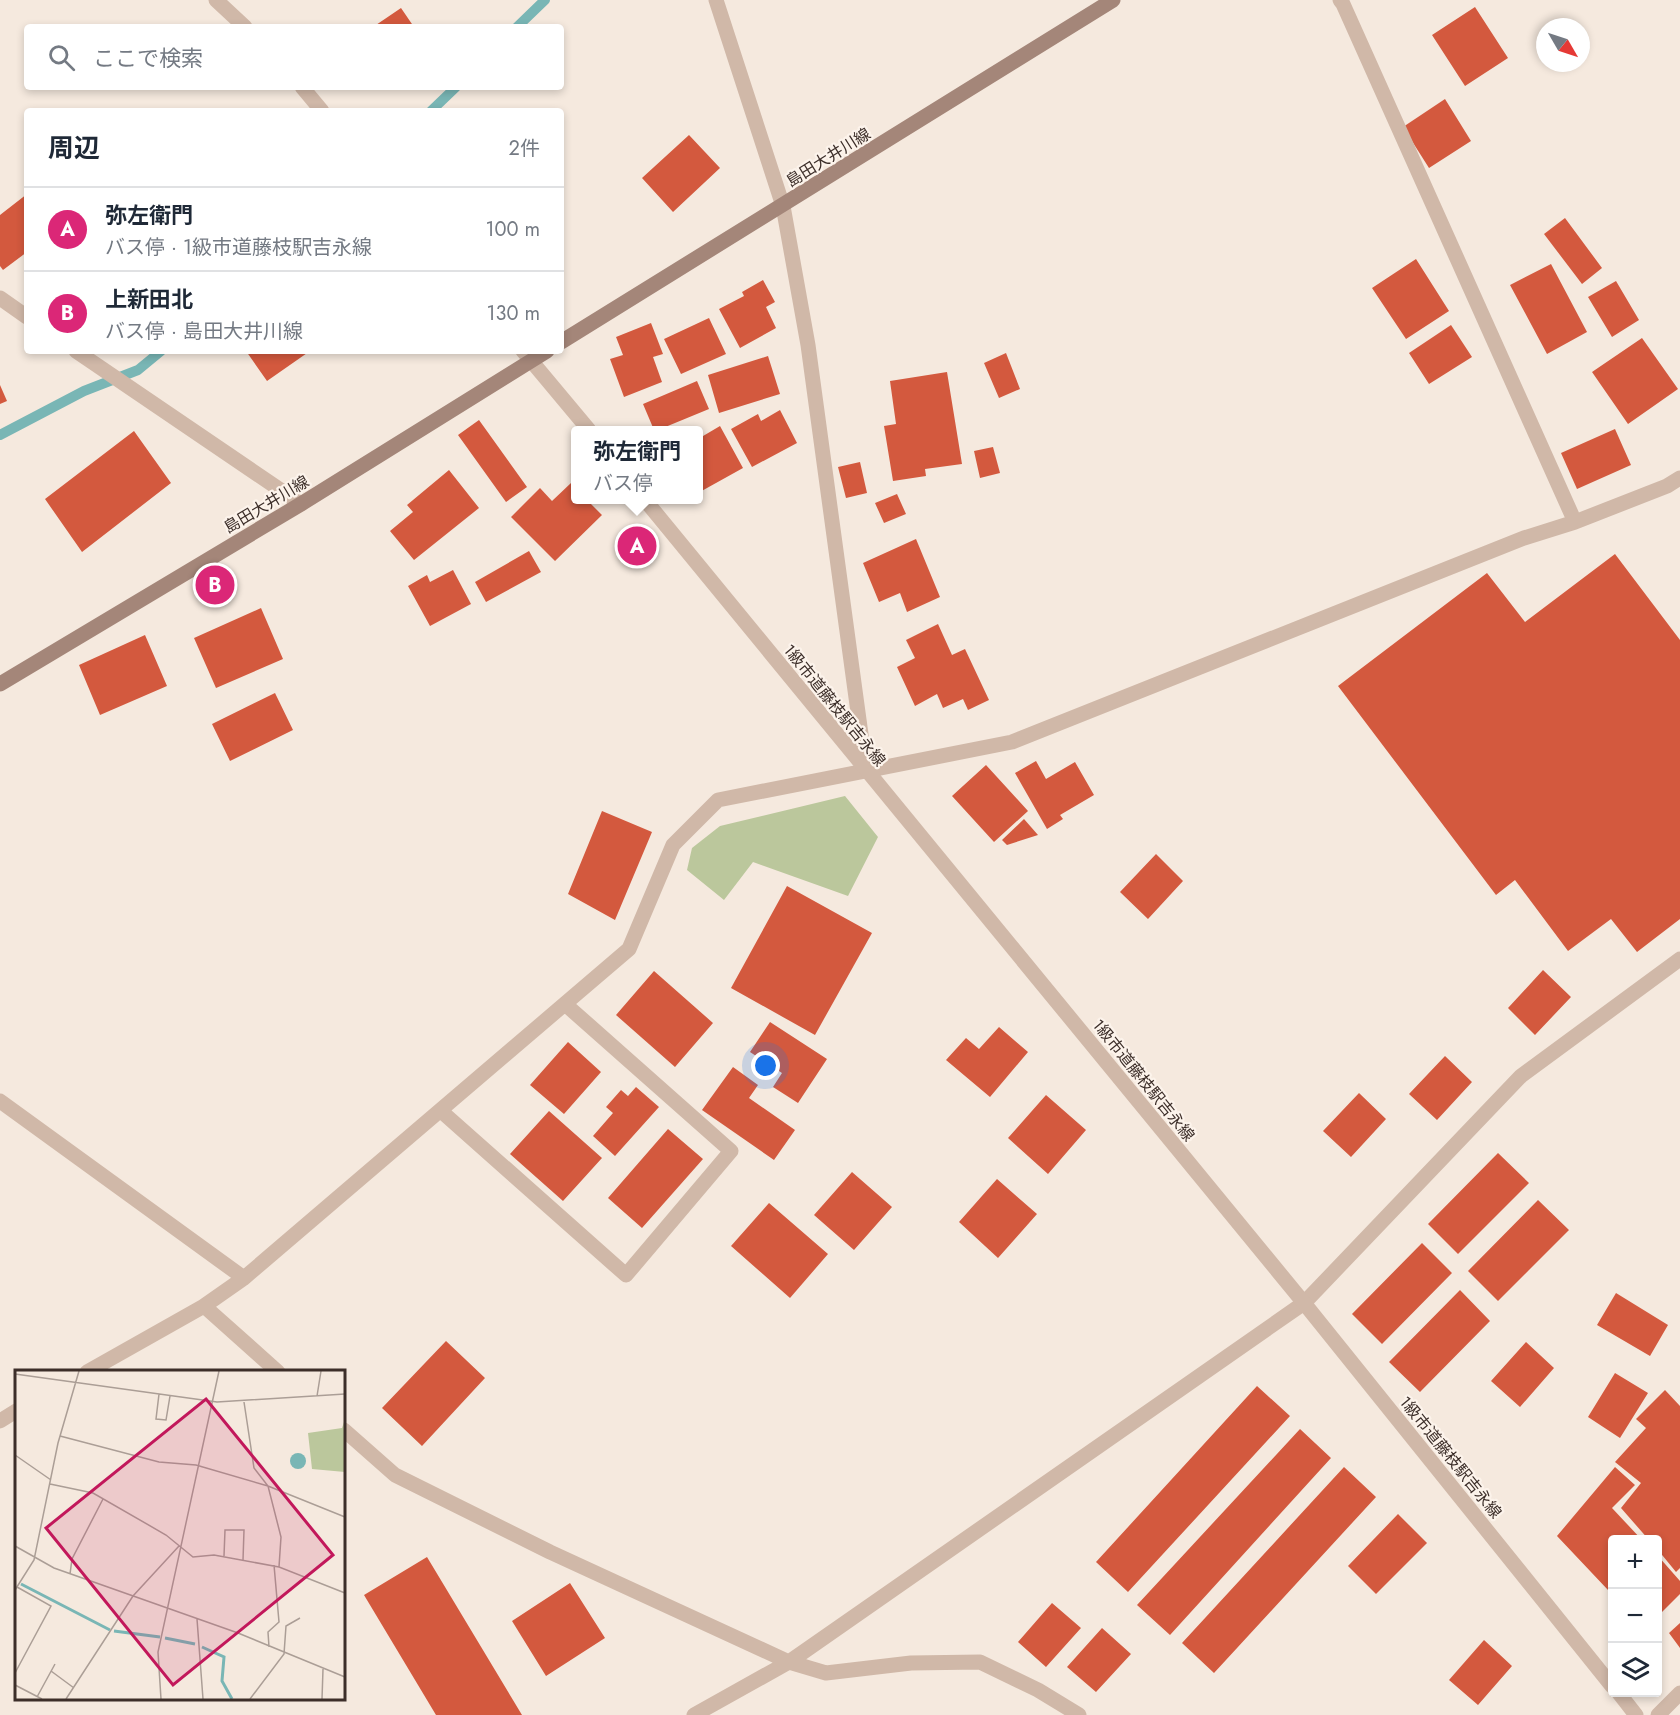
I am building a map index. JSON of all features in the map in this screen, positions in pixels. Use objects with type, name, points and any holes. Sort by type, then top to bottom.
[{"type":"main road","name":"島田大井川線","points":[[564,340],[1113,0]]},
{"type":"main road","name":"島田大井川線","points":[[0,684],[302,504],[527,356]]},
{"type":"street","points":[[216,0],[242,24]]},
{"type":"street","points":[[716,0],[783,206],[808,345],[866,771]]},
{"type":"street","points":[[1340,0],[1451,241],[1575,522]]},
{"type":"street","points":[[304,90],[320,108]]},
{"type":"street","points":[[0,298],[24,315]]},
{"type":"street","points":[[80,354],[302,504]]},
{"type":"street","points":[[527,356],[585,426]]},
{"type":"street","points":[[89,1370],[204,1306],[244,1278],[629,949],[673,845],[718,800],[1012,742],[1524,538],[1575,522],[1667,486],[1680,478]]},
{"type":"street","name":"1級市道藤枝駅吉永線","points":[[648,504],[1304,1303],[1608,1681]]},
{"type":"street","points":[[694,1715],[789,1662],[1304,1303],[1521,1076],[1680,959]]},
{"type":"street","points":[[441,1111],[626,1275],[731,1151],[565,1004]]},
{"type":"street","points":[[0,1101],[244,1278]]},
{"type":"street","points":[[204,1306],[277,1370]]},
{"type":"street","points":[[0,1421],[15,1412]]},
{"type":"street","points":[[345,1431],[395,1475],[550,1552],[789,1662],[826,1673],[910,1663],[980,1662],[1038,1690],[1079,1715]]},
{"type":"street","points":[[1658,1715],[1680,1693]]},
{"type":"street","points":[[1622,1697],[1636,1715]]},
{"type":"green space","points":[[845,796],[878,837],[848,896],[753,862],[724,900],[687,870],[692,848],[720,826]]},
{"type":"building","points":[[1475,7],[1508,58],[1465,86],[1432,35]]},
{"type":"building","points":[[401,8],[412,24],[377,24]]},
{"type":"building","points":[[1445,99],[1471,141],[1429,168],[1403,127]]},
{"type":"building","points":[[689,135],[720,168],[673,212],[642,178]]},
{"type":"building","points":[[24,196],[24,254],[3,270],[0,266],[0,215]]},
{"type":"building","points":[[1565,218],[1602,268],[1582,284],[1544,234]]},
{"type":"building","points":[[1416,259],[1449,311],[1406,339],[1372,288]]},
{"type":"building","points":[[1551,264],[1587,332],[1547,354],[1510,285]]},
{"type":"building","points":[[763,280],[775,302],[766,307],[776,328],[740,348],[719,309],[744,296],[742,292]]},
{"type":"building","points":[[1616,281],[1639,320],[1612,337],[1588,297]]},
{"type":"building","points":[[709,318],[726,354],[681,374],[664,339]]},
{"type":"building","points":[[651,323],[663,354],[653,357],[662,382],[624,397],[610,359],[623,355],[616,337]]},
{"type":"building","points":[[1451,325],[1472,357],[1429,384],[1409,353]]},
{"type":"building","points":[[1642,338],[1678,389],[1628,424],[1592,372]]},
{"type":"building","points":[[1006,353],[1020,389],[999,398],[984,363]]},
{"type":"building","points":[[248,354],[306,354],[267,381]]},
{"type":"building","points":[[768,356],[780,394],[719,413],[708,375]]},
{"type":"building","points":[[947,372],[962,464],[925,469],[926,476],[893,481],[884,426],[896,424],[890,381]]},
{"type":"building","points":[[697,381],[709,409],[668,426],[652,426],[643,404]]},
{"type":"building","points":[[0,385],[7,401],[0,404]]},
{"type":"building","points":[[780,410],[797,443],[752,467],[731,429],[758,414],[761,421]]},
{"type":"building","points":[[479,420],[527,487],[506,502],[458,435]]},
{"type":"building","points":[[720,426],[743,468],[703,490],[703,436]]},
{"type":"building","points":[[1615,429],[1631,465],[1577,489],[1561,453]]},
{"type":"building","points":[[134,431],[171,483],[82,552],[45,499]]},
{"type":"building","points":[[993,447],[1000,473],[980,478],[974,451]]},
{"type":"building","points":[[860,462],[867,493],[846,498],[838,467]]},
{"type":"building","points":[[449,470],[479,508],[414,560],[390,531],[413,512],[407,505]]},
{"type":"building","points":[[571,483],[571,504],[591,504],[602,515],[555,561],[511,517],[540,488],[552,501]]},
{"type":"building","points":[[897,494],[906,514],[884,523],[875,503]]},
{"type":"building","points":[[916,539],[940,597],[907,612],[900,593],[879,602],[863,563]]},
{"type":"building","points":[[529,551],[541,572],[486,602],[475,582]]},
{"type":"building","points":[[1615,554],[1680,640],[1680,919],[1637,952],[1611,919],[1568,951],[1515,880],[1496,895],[1338,686],[1487,573],[1525,622]]},
{"type":"building","points":[[453,570],[471,604],[430,626],[408,586],[427,575],[430,582]]},
{"type":"building","points":[[261,608],[283,659],[216,688],[194,638]]},
{"type":"building","points":[[938,624],[952,655],[965,649],[989,700],[968,710],[963,699],[943,708],[937,694],[915,706],[897,667],[915,658],[906,640]]},
{"type":"building","points":[[145,635],[167,686],[100,715],[79,665]]},
{"type":"building","points":[[275,693],[293,730],[230,761],[212,724]]},
{"type":"building","points":[[1036,761],[1046,779],[1075,762],[1094,795],[1060,815],[1063,819],[1047,829],[1015,773]]},
{"type":"building","points":[[986,765],[1028,811],[994,842],[952,796]]},
{"type":"building","points":[[602,811],[652,832],[615,920],[568,894]]},
{"type":"building","points":[[1024,819],[1038,835],[1007,845],[1002,840]]},
{"type":"building","points":[[1156,854],[1183,881],[1148,919],[1120,892]]},
{"type":"building","points":[[787,886],[872,933],[815,1035],[731,988]]},
{"type":"building","points":[[1543,970],[1571,997],[1535,1035],[1508,1008]]},
{"type":"building","points":[[654,971],[713,1023],[675,1067],[616,1015]]},
{"type":"building","points":[[770,1022],[827,1059],[798,1103],[773,1087],[782,1073],[750,1052]]},
{"type":"building","points":[[999,1027],[1028,1052],[990,1097],[946,1060],[966,1038],[979,1049]]},
{"type":"building","points":[[568,1042],[601,1072],[564,1114],[530,1085]]},
{"type":"building","points":[[1445,1056],[1472,1082],[1437,1120],[1409,1094]]},
{"type":"building","points":[[733,1067],[758,1085],[749,1098],[795,1130],[774,1160],[702,1110]]},
{"type":"building","points":[[636,1087],[659,1107],[615,1156],[593,1136],[613,1113],[606,1107],[621,1090],[628,1096]]},
{"type":"building","points":[[1359,1093],[1386,1119],[1351,1157],[1323,1131]]},
{"type":"building","points":[[1046,1095],[1086,1130],[1048,1174],[1008,1138]]},
{"type":"building","points":[[549,1111],[602,1158],[563,1201],[510,1154]]},
{"type":"building","points":[[668,1129],[703,1159],[642,1228],[608,1198]]},
{"type":"building","points":[[1498,1153],[1529,1183],[1458,1254],[1428,1224]]},
{"type":"building","points":[[852,1172],[892,1207],[854,1250],[814,1215]]},
{"type":"building","points":[[997,1179],[1037,1214],[998,1258],[959,1222]]},
{"type":"building","points":[[1538,1200],[1569,1230],[1498,1301],[1468,1271]]},
{"type":"building","points":[[769,1203],[828,1254],[790,1298],[731,1246]]},
{"type":"building","points":[[1422,1243],[1452,1273],[1382,1344],[1352,1314]]},
{"type":"building","points":[[1460,1290],[1490,1321],[1420,1392],[1389,1362]]},
{"type":"building","points":[[1616,1293],[1668,1325],[1650,1356],[1597,1325]]},
{"type":"building","points":[[446,1341],[485,1378],[422,1446],[382,1408]]},
{"type":"building","points":[[1526,1342],[1554,1368],[1520,1407],[1491,1381]]},
{"type":"building","points":[[1615,1373],[1648,1393],[1620,1438],[1588,1417]]},
{"type":"building","points":[[1257,1386],[1290,1416],[1128,1592],[1096,1562]]},
{"type":"building","points":[[1665,1390],[1680,1406],[1680,1568],[1676,1572],[1662,1555],[1662,1535],[1645,1535],[1621,1508],[1641,1483],[1615,1462],[1646,1428],[1636,1419]]},
{"type":"building","points":[[1300,1429],[1331,1458],[1170,1635],[1137,1605]]},
{"type":"building","points":[[1344,1467],[1376,1497],[1214,1673],[1182,1643]]},
{"type":"building","points":[[1615,1467],[1635,1485],[1612,1508],[1637,1535],[1608,1535],[1608,1590],[1557,1536]]},
{"type":"building","points":[[1398,1514],[1427,1543],[1376,1594],[1348,1566]]},
{"type":"building","points":[[427,1557],[522,1715],[436,1715],[364,1595]]},
{"type":"building","points":[[1662,1561],[1680,1581],[1680,1594],[1662,1612]]},
{"type":"building","points":[[570,1583],[605,1638],[546,1676],[512,1621]]},
{"type":"building","points":[[1052,1603],[1081,1628],[1046,1667],[1018,1642]]},
{"type":"building","points":[[1680,1623],[1680,1648],[1669,1633]]},
{"type":"building","points":[[1102,1628],[1131,1654],[1096,1692],[1067,1667]]},
{"type":"building","points":[[1484,1640],[1512,1666],[1478,1705],[1449,1680]]},
{"type":"waterway","points":[[520,24],[545,0]]},
{"type":"waterway","points":[[434,108],[453,90]]},
{"type":"waterway","points":[[0,435],[84,391],[138,370],[157,354]]},
{"type":"place","name":"弥左衛門","points":[[637,546]]},
{"type":"place","name":"上新田北","points":[[215,585]]}]
